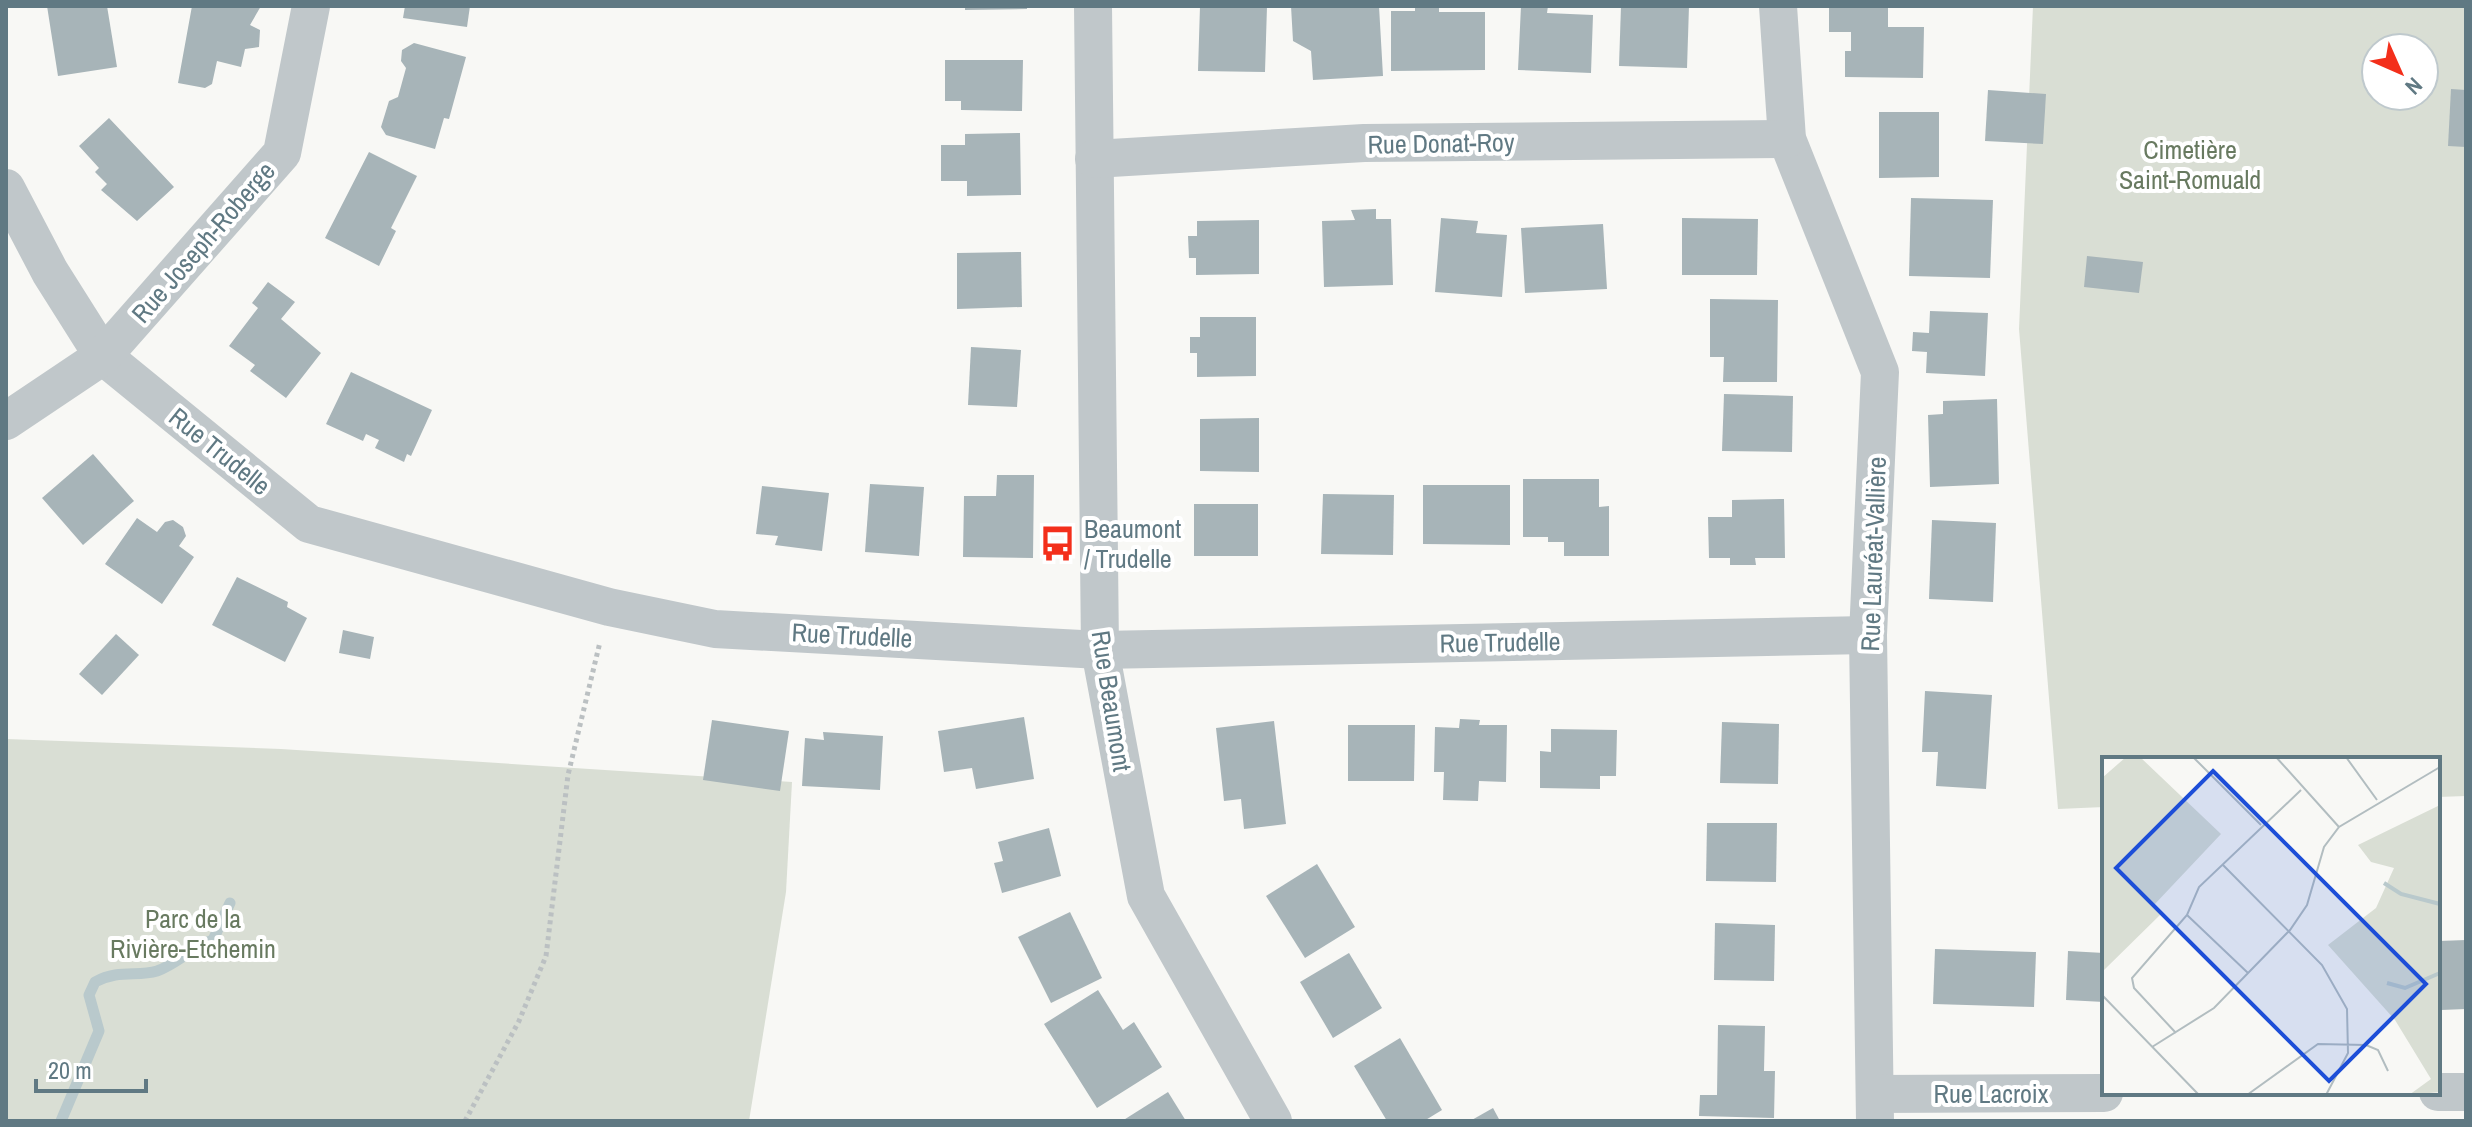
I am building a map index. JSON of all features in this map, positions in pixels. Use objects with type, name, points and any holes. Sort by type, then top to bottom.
[{"type":"street","name":"Rue Joseph-Roberge","points":[[6,421],[103,356],[282,153],[311,6]]},
{"type":"street","name":"Rue Beaumont","points":[[1093,6],[1100,650],[1146,896],[1273,1121]]},
{"type":"street","name":"Rue Lauréat-Vallière","points":[[1778,6],[1787,139],[1880,372],[1868,635],[1876,1107]]},
{"type":"street","name":"Rue Donat-Roy","points":[[1094,159],[1364,143],[1787,139]]},
{"type":"street","name":"Rue Trudelle","points":[[6,188],[50,272],[103,356],[309,524],[609,607],[715,629],[1100,650],[1868,635]]},
{"type":"street","points":[[2440,1092],[2466,1092]]},
{"type":"street","name":"Rue Lacroix","points":[[1876,1107],[2102,1093]]},
{"type":"path","points":[[465,1121],[479,1088],[519,1021],[546,956],[568,775],[609,607]]},
{"type":"green space","name":"Cimetière Saint-Romuald","points":[[2033,6],[2466,6],[2466,796],[2440,797],[2440,757],[2102,757],[2102,807],[2058,809],[2019,329]]},
{"type":"green space","name":"Parc de la Rivière-Etchemin","points":[[6,739],[281,749],[792,782],[786,892],[749,1121],[6,1121]]},
{"type":"building","points":[[47,6],[107,6],[117,67],[58,76]]},
{"type":"building","points":[[192,6],[261,6],[250,25],[260,30],[259,47],[245,49],[241,67],[217,61],[212,84],[205,88],[178,83]]},
{"type":"building","points":[[405,6],[470,6],[467,27],[403,18]]},
{"type":"building","points":[[965,6],[1027,6],[1027,9],[965,10]]},
{"type":"building","points":[[1200,6],[1267,6],[1265,72],[1198,71]]},
{"type":"building","points":[[1291,6],[1379,6],[1383,76],[1313,80],[1311,51],[1293,41]]},
{"type":"building","points":[[1415,6],[1439,6],[1439,12],[1485,12],[1485,70],[1391,71],[1391,11],[1415,11]]},
{"type":"building","points":[[1521,6],[1548,6],[1547,13],[1593,15],[1591,73],[1518,70]]},
{"type":"building","points":[[1621,6],[1689,6],[1687,68],[1619,66]]},
{"type":"building","points":[[1829,6],[1888,6],[1888,27],[1924,27],[1923,78],[1845,77],[1845,51],[1851,51],[1851,32],[1829,32]]},
{"type":"building","points":[[414,43],[466,57],[449,119],[444,118],[435,149],[386,135],[381,127],[389,101],[398,97],[406,68],[401,61],[402,50]]},
{"type":"building","points":[[945,60],[1023,60],[1022,111],[961,110],[961,101],[945,101]]},
{"type":"building","points":[[2451,89],[2466,90],[2466,147],[2448,146]]},
{"type":"building","points":[[1988,90],[2046,94],[2043,144],[1985,141]]},
{"type":"building","points":[[1879,112],[1939,112],[1939,177],[1879,178]]},
{"type":"building","points":[[109,118],[174,187],[137,221],[101,190],[107,184],[95,172],[99,168],[79,146]]},
{"type":"building","points":[[1020,133],[1021,195],[967,196],[967,181],[941,181],[941,145],[965,145],[965,134]]},
{"type":"building","points":[[369,152],[417,176],[391,228],[396,231],[379,266],[325,238]]},
{"type":"building","points":[[1911,198],[1993,200],[1990,278],[1909,276]]},
{"type":"building","points":[[1376,209],[1376,219],[1391,219],[1393,285],[1324,287],[1322,221],[1355,220],[1351,210]]},
{"type":"building","points":[[1441,218],[1478,221],[1476,233],[1507,235],[1502,297],[1435,292]]},
{"type":"building","points":[[1682,218],[1758,219],[1757,275],[1682,275]]},
{"type":"building","points":[[1259,220],[1259,274],[1196,275],[1196,258],[1189,258],[1188,236],[1197,236],[1197,221]]},
{"type":"building","points":[[1603,224],[1607,289],[1525,293],[1521,228]]},
{"type":"building","points":[[1021,252],[1022,307],[957,309],[957,253]]},
{"type":"building","points":[[2087,256],[2143,262],[2139,293],[2084,287]]},
{"type":"building","points":[[268,282],[295,302],[281,319],[321,353],[286,398],[250,371],[255,365],[229,346],[258,308],[252,303]]},
{"type":"building","points":[[1710,299],[1778,300],[1777,382],[1723,382],[1724,357],[1710,357]]},
{"type":"building","points":[[1930,311],[1988,313],[1985,376],[1926,373],[1927,352],[1912,351],[1913,332],[1929,333]]},
{"type":"building","points":[[1200,317],[1256,317],[1256,376],[1197,377],[1197,353],[1190,353],[1190,337],[1200,337]]},
{"type":"building","points":[[971,347],[1021,350],[1017,407],[968,405]]},
{"type":"building","points":[[351,372],[432,410],[411,456],[407,454],[404,462],[375,448],[379,440],[366,434],[363,441],[326,424]]},
{"type":"building","points":[[1724,394],[1793,396],[1792,452],[1722,451]]},
{"type":"building","points":[[1997,399],[1999,484],[1930,487],[1928,415],[1943,414],[1943,401]]},
{"type":"building","points":[[1259,418],[1259,472],[1200,471],[1200,419]]},
{"type":"building","points":[[93,454],[134,501],[83,545],[42,498]]},
{"type":"building","points":[[997,475],[1034,475],[1033,558],[963,557],[964,496],[996,496]]},
{"type":"building","points":[[1523,479],[1599,479],[1599,507],[1609,506],[1609,556],[1564,556],[1564,542],[1548,542],[1548,537],[1523,537]]},
{"type":"building","points":[[870,484],[924,487],[919,556],[865,552]]},
{"type":"building","points":[[1423,485],[1510,485],[1510,545],[1423,544]]},
{"type":"building","points":[[762,486],[829,493],[822,551],[775,545],[778,536],[756,534]]},
{"type":"building","points":[[1323,494],[1394,495],[1393,555],[1321,554]]},
{"type":"building","points":[[1784,499],[1785,558],[1755,558],[1756,565],[1730,565],[1730,558],[1709,558],[1708,517],[1732,517],[1732,500]]},
{"type":"building","points":[[1194,504],[1258,504],[1258,556],[1194,556]]},
{"type":"building","points":[[137,518],[157,532],[165,522],[173,520],[183,527],[186,536],[179,546],[194,557],[162,604],[105,564]]},
{"type":"building","points":[[1932,520],[1996,523],[1993,602],[1929,599]]},
{"type":"building","points":[[237,577],[288,602],[287,607],[307,618],[285,662],[212,625]]},
{"type":"building","points":[[343,630],[374,637],[370,659],[339,653]]},
{"type":"building","points":[[116,634],[139,655],[102,695],[79,674]]},
{"type":"building","points":[[1925,691],[1992,695],[1986,789],[1936,786],[1938,752],[1922,752]]},
{"type":"building","points":[[1024,717],[1034,779],[976,789],[972,768],[944,772],[938,731]]},
{"type":"building","points":[[1460,719],[1480,720],[1479,725],[1507,725],[1506,782],[1479,781],[1478,801],[1443,800],[1444,772],[1434,772],[1435,727],[1459,728]]},
{"type":"building","points":[[712,720],[789,731],[780,791],[703,780]]},
{"type":"building","points":[[1274,721],[1286,824],[1244,829],[1241,799],[1224,801],[1216,728]]},
{"type":"building","points":[[1722,722],[1779,724],[1778,784],[1720,783]]},
{"type":"building","points":[[1348,725],[1415,725],[1414,781],[1348,781]]},
{"type":"building","points":[[1551,729],[1617,730],[1616,776],[1600,776],[1600,789],[1540,788],[1540,751],[1551,752]]},
{"type":"building","points":[[823,732],[883,736],[880,790],[802,786],[805,738],[824,740]]},
{"type":"building","points":[[1707,823],[1777,823],[1776,882],[1706,881]]},
{"type":"building","points":[[1049,828],[1061,876],[1002,893],[994,863],[1003,861],[998,842]]},
{"type":"building","points":[[1317,864],[1355,927],[1305,958],[1266,896]]},
{"type":"building","points":[[1070,912],[1102,978],[1051,1003],[1018,937]]},
{"type":"building","points":[[1715,923],[1775,925],[1774,981],[1714,980]]},
{"type":"building","points":[[2466,940],[2466,1009],[2441,1010],[2440,941]]},
{"type":"building","points":[[1935,949],[2036,952],[2034,1007],[1933,1004]]},
{"type":"building","points":[[2068,951],[2102,953],[2102,1002],[2066,1000]]},
{"type":"building","points":[[1349,953],[1382,1008],[1333,1038],[1300,982]]},
{"type":"building","points":[[1098,990],[1123,1030],[1134,1022],[1162,1067],[1097,1108],[1044,1024]]},
{"type":"building","points":[[1718,1025],[1765,1026],[1764,1071],[1775,1071],[1774,1118],[1699,1116],[1700,1095],[1717,1095]]},
{"type":"building","points":[[1400,1038],[1442,1110],[1424,1121],[1387,1121],[1354,1066]]},
{"type":"building","points":[[1168,1092],[1186,1121],[1122,1121]]},
{"type":"building","points":[[1493,1108],[1500,1121],[1470,1121]]},
{"type":"waterway","points":[[61,1121],[99,1031],[89,995],[95,982],[120,974],[157,971],[213,940],[230,903]]},
{"type":"place","name":"Beaumont / Trudelle","points":[[1058,543]]}]
